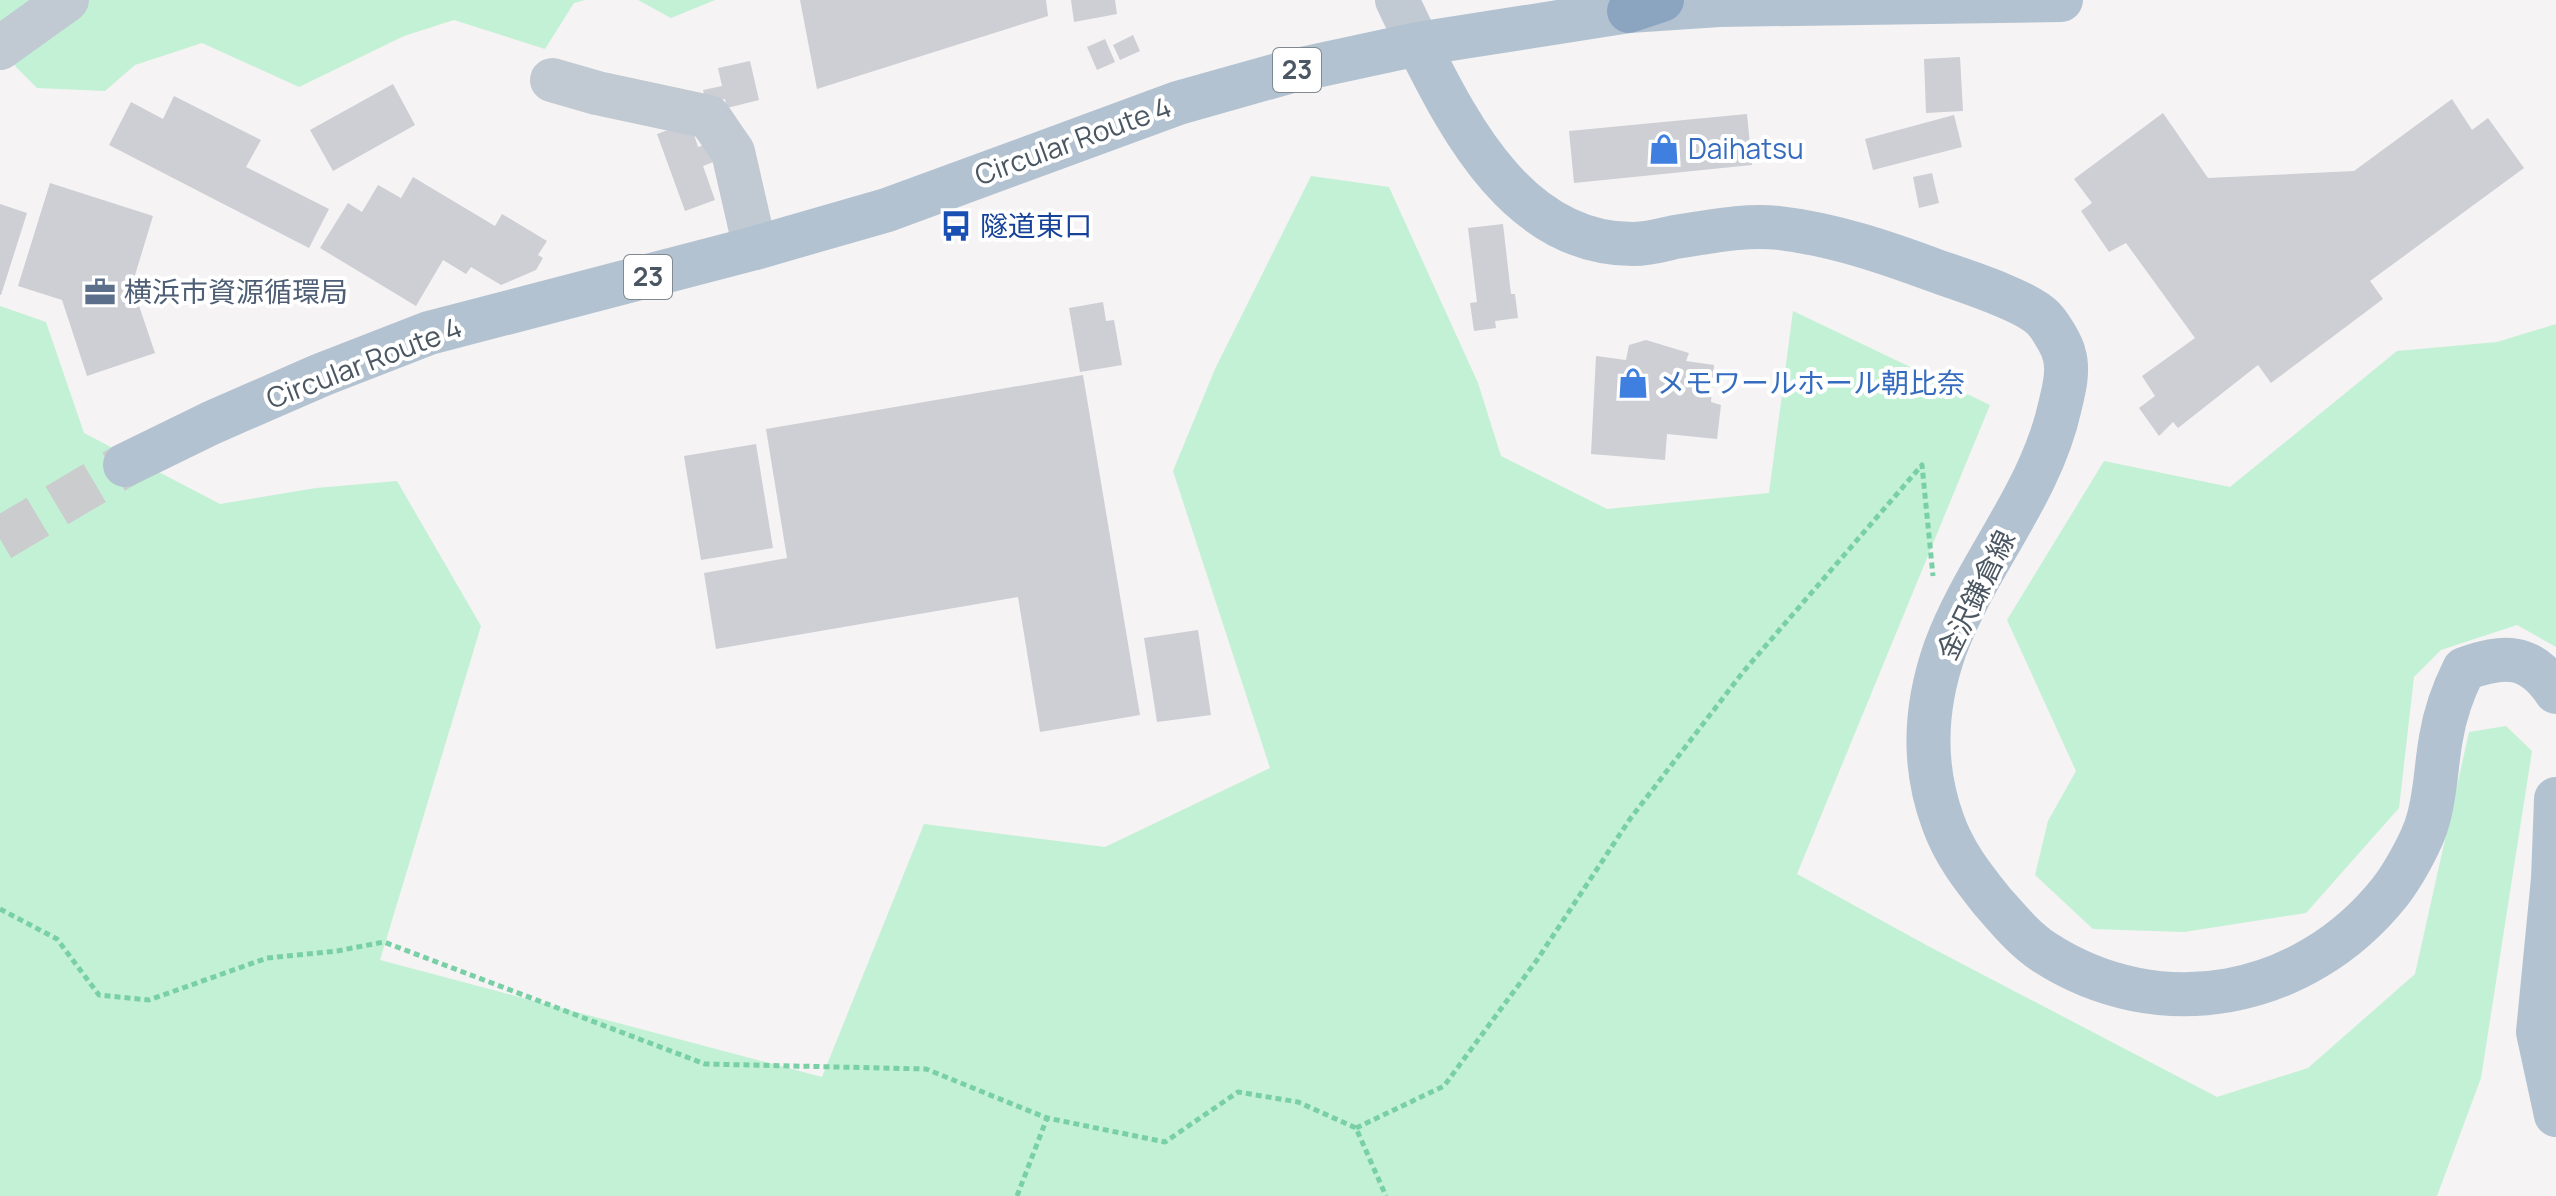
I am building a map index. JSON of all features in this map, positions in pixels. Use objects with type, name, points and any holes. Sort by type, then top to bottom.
[{"type":"main road","name":"Circular Route 4","points":[[125,465],[321,375],[429,333],[755,248],[887,210],[1178,103],[1288,72],[1418,44],[1645,6],[2061,0]]},
{"type":"main road","name":"金沢鎌倉線","points":[[1418,44],[1449,107],[1477,151],[1527,205],[1567,229],[1600,240],[1636,244],[1719,230],[1775,227],[1833,237],[2000,294],[2042,318],[2064,354],[2065,383],[2053,437],[1947,646],[1928,715],[1930,775],[1944,824],[1965,869],[2007,918],[2040,950],[2085,974],[2171,996],[2247,987],[2312,961],[2346,937],[2391,891],[2427,826],[2450,698],[2464,669],[2491,659],[2514,658],[2547,678],[2556,692]]},
{"type":"main road","points":[[2556,799],[2553,879],[2538,1032],[2556,1115]]},
{"type":"street","points":[[0,48],[67,0]]},
{"type":"street","points":[[1397,0],[1418,44]]},
{"type":"street","points":[[552,80],[709,117],[733,152],[755,248]]},
{"type":"path","points":[[1356,1128],[1444,1086],[1537,960],[1630,819],[1743,672],[1922,465],[1933,581]]},
{"type":"path","points":[[0,909],[57,939],[99,995],[149,1000],[267,958],[337,951],[384,942],[705,1064],[926,1069],[1047,1118],[1165,1142],[1238,1092],[1298,1102],[1356,1128],[1386,1196]]},
{"type":"path","points":[[1017,1196],[1047,1118]]},
{"type":"green space","points":[[0,0],[585,0],[574,3],[545,49],[454,20],[404,36],[299,87],[202,43],[135,65],[105,91],[37,88],[16,67],[0,42]]},
{"type":"green space","points":[[638,0],[715,0],[671,18]]},
{"type":"green space","points":[[1311,176],[1389,187],[1478,383],[1501,456],[1607,509],[1769,493],[1793,311],[1990,405],[1797,874],[2217,1097],[2308,1068],[2415,974],[2469,732],[2506,726],[2532,751],[2481,1078],[2437,1196],[0,1196],[0,306],[46,322],[84,433],[220,504],[316,488],[397,481],[481,626],[380,960],[822,1077],[924,824],[1105,847],[1270,768],[1173,471],[1215,369]]},
{"type":"green space","points":[[2556,324],[2556,647],[2517,625],[2441,650],[2414,677],[2399,808],[2306,913],[2184,932],[2093,929],[2035,875],[2048,821],[2076,771],[2007,620],[2104,461],[2230,487],[2397,351],[2497,342]]},
{"type":"building","points":[[800,0],[1046,0],[1048,16],[817,89]]},
{"type":"building","points":[[1071,0],[1115,0],[1117,14],[1074,22]]},
{"type":"building","points":[[1133,35],[1140,51],[1120,60],[1113,45]]},
{"type":"building","points":[[1105,39],[1115,62],[1097,70],[1087,47]]},
{"type":"building","points":[[1960,57],[1963,111],[1926,113],[1924,59]]},
{"type":"building","points":[[750,61],[759,100],[727,108],[725,99],[706,103],[703,90],[722,86],[718,68]]},
{"type":"building","points":[[393,84],[415,125],[333,171],[310,130]]},
{"type":"building","points":[[174,96],[261,140],[246,167],[329,209],[309,248],[109,145],[131,102],[163,119]]},
{"type":"building","points":[[2452,99],[2472,130],[2488,118],[2524,168],[2370,281],[2383,299],[2271,383],[2258,365],[2178,428],[2173,422],[2159,436],[2139,408],[2155,396],[2142,376],[2195,338],[2126,243],[2109,252],[2081,211],[2092,203],[2074,179],[2163,113],[2208,178],[2354,171]]},
{"type":"building","points":[[1747,114],[1752,165],[1574,183],[1569,131]]},
{"type":"building","points":[[1954,115],[1962,147],[1873,170],[1865,139]]},
{"type":"building","points":[[690,122],[698,147],[710,143],[716,161],[703,166],[715,200],[685,211],[657,134]]},
{"type":"building","points":[[1932,173],[1939,203],[1919,208],[1913,177]]},
{"type":"building","points":[[413,177],[495,226],[502,214],[547,241],[538,255],[543,258],[536,270],[501,285],[471,267],[466,274],[443,260],[416,306],[320,248],[348,203],[362,212],[378,185],[401,198]]},
{"type":"building","points":[[50,183],[153,216],[132,285],[155,353],[87,376],[62,300],[18,286]]},
{"type":"building","points":[[0,204],[27,213],[1,295],[0,295]]},
{"type":"building","points":[[1503,224],[1511,294],[1515,294],[1518,318],[1495,321],[1496,328],[1474,331],[1470,303],[1477,302],[1468,228]]},
{"type":"building","points":[[1103,302],[1106,321],[1114,320],[1122,365],[1080,372],[1069,308]]},
{"type":"building","points":[[1646,340],[1689,353],[1686,361],[1714,365],[1711,402],[1721,405],[1717,439],[1667,434],[1665,460],[1591,454],[1596,356],[1626,360],[1629,345]]},
{"type":"building","points":[[1083,375],[1140,715],[1040,732],[1018,597],[716,649],[704,573],[787,558],[766,429]]},
{"type":"building","points":[[756,444],[773,548],[701,560],[684,456]]},
{"type":"building","points":[[1198,630],[1211,715],[1157,722],[1144,638]]},
{"type":"tunnel","points":[[0,539],[125,465]]},
{"type":"place","name":"Daihatsu","points":[[1664,149]]},
{"type":"place","name":"隧道東口","points":[[956,226]]},
{"type":"place","name":"横浜市資源循環局","points":[[100,292]]},
{"type":"place","name":"メモワールホール朝比奈","points":[[1633,383]]}]
